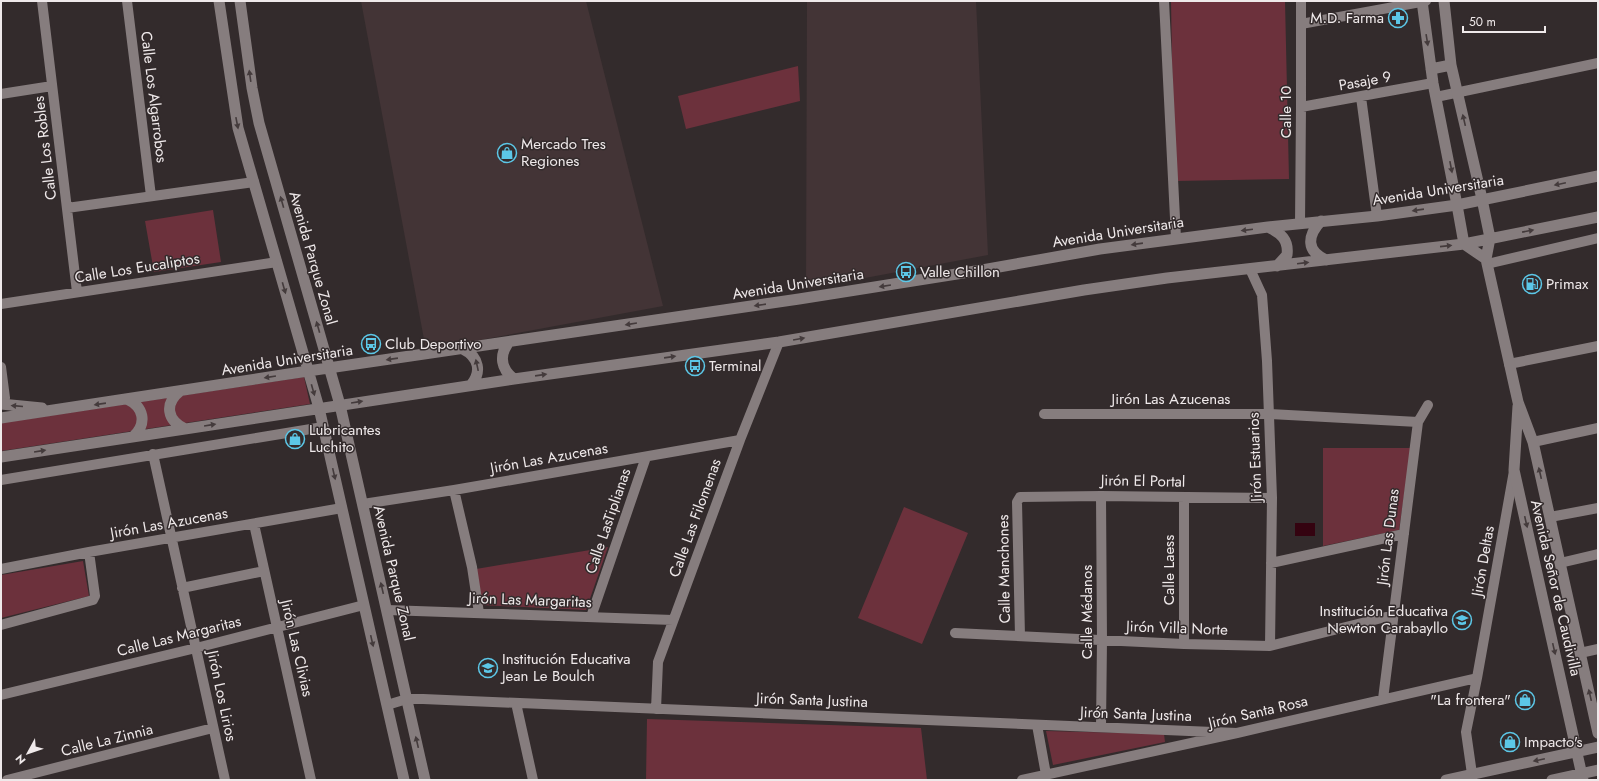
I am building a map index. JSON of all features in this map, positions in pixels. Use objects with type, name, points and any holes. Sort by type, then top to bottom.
[{"type":"main road","points":[[219,1],[238,128],[319,408],[404,780]]},
{"type":"main road","name":"Avenida Parque Zonal","points":[[240,1],[259,123],[340,405],[426,780]]},
{"type":"main road","points":[[1423,1],[1433,83],[1464,244],[1487,261]]},
{"type":"main road","name":"Avenida Señor de Caudivilla","points":[[1444,1],[1451,65],[1490,238],[1487,261],[1518,402],[1533,442],[1598,733]]},
{"type":"main road","points":[[1431,69],[1451,65]]},
{"type":"main road","name":"Avenida Universitaria","points":[[1,418],[798,299],[982,270],[1100,249],[1176,238],[1377,216],[1457,205],[1598,176]]},
{"type":"main road","points":[[1,457],[471,385],[779,342],[1084,290],[1167,278],[1464,244],[1598,217]]},
{"type":"main road","points":[[1321,222],[1312,234],[1311,241],[1314,252],[1326,260]]},
{"type":"main road","points":[[1268,227],[1280,233],[1287,243],[1287,255],[1277,266]]},
{"type":"main road","points":[[508,343],[504,348],[502,362],[504,369],[514,379]]},
{"type":"main road","points":[[463,349],[475,358],[478,365],[476,380],[471,385]]},
{"type":"main road","points":[[180,391],[172,400],[170,412],[172,419],[185,429]]},
{"type":"main road","points":[[127,399],[140,408],[142,416],[142,423],[139,431],[134,436]]},
{"type":"main road","points":[[3,401],[60,409]]},
{"type":"main road","name":"Avenida Señor de Caudivilla","points":[[1518,402],[1514,470],[1582,777]]},
{"type":"main road","points":[[1446,780],[1598,747]]},
{"type":"main road","points":[[1552,780],[1582,777],[1598,770]]},
{"type":"street","name":"Calle Los Robles","points":[[42,1],[77,292]]},
{"type":"street","name":"Calle Los Algarrobos","points":[[127,1],[151,196]]},
{"type":"street","points":[[1164,1],[1176,238]]},
{"type":"street","name":"Calle 10","points":[[1300,224],[1301,1]]},
{"type":"street","points":[[1301,24],[1423,1]]},
{"type":"street","points":[[1436,97],[1598,64]]},
{"type":"street","name":"Pasaje 9","points":[[1301,107],[1433,83]]},
{"type":"street","points":[[1,94],[52,86]]},
{"type":"street","points":[[1361,96],[1377,216]]},
{"type":"street","points":[[66,208],[254,182]]},
{"type":"street","points":[[1487,261],[1598,238]]},
{"type":"street","name":"Calle Los Eucaliptos","points":[[1,304],[277,262]]},
{"type":"street","name":"Jirón Estuarios","points":[[1250,269],[1262,295],[1267,361],[1272,498],[1270,646]]},
{"type":"street","name":"Calle Las Filomenas","points":[[656,709],[658,662],[740,440],[779,342]]},
{"type":"street","points":[[1510,364],[1598,346]]},
{"type":"street","points":[[1,367],[3,401]]},
{"type":"street","name":"Jirón Las Dunas","points":[[1383,699],[1418,422],[1428,405]]},
{"type":"street","name":"Jirón Las Azucenas","points":[[1044,414],[1269,414],[1418,422]]},
{"type":"street","points":[[1,480],[323,427]]},
{"type":"street","points":[[1533,442],[1598,428]]},
{"type":"street","name":"Jirón Las Azucenas","points":[[363,504],[454,490],[740,440]]},
{"type":"street","name":"Jirón Los Lirios","points":[[153,454],[225,780]]},
{"type":"street","name":"Calle LasTiplianas","points":[[591,617],[646,457]]},
{"type":"street","name":"Jirón Deltas","points":[[1472,774],[1466,732],[1514,470]]},
{"type":"street","points":[[454,490],[472,567],[479,613]]},
{"type":"street","name":"Jirón El Portal","points":[[1017,502],[1020,497],[1026,496],[1272,498]]},
{"type":"street","name":"Calle Médanos","points":[[1101,496],[1101,727]]},
{"type":"street","name":"Calle Laess","points":[[1184,497],[1184,644]]},
{"type":"street","name":"Calle Manchones","points":[[1017,502],[1020,636]]},
{"type":"street","name":"Jirón Las Azucenas","points":[[1,569],[89,552],[342,508]]},
{"type":"street","points":[[1550,517],[1598,508]]},
{"type":"street","name":"Jirón Las Clivias","points":[[254,524],[311,780]]},
{"type":"street","points":[[1271,563],[1404,534]]},
{"type":"street","points":[[1,624],[93,600],[95,596],[89,552]]},
{"type":"street","points":[[1560,563],[1598,554]]},
{"type":"street","points":[[182,588],[264,571]]},
{"type":"street","name":"Calle Las Margaritas","points":[[1,695],[196,648],[364,605]]},
{"type":"street","name":"Jirón Las Margaritas","points":[[387,610],[673,620]]},
{"type":"street","name":"Jirón Villa Norte","points":[[956,633],[1184,644],[1270,646],[1394,615]]},
{"type":"street","points":[[1580,653],[1598,649]]},
{"type":"street","name":"Jirón Santa Rosa","points":[[1022,780],[1047,777],[1477,678]]},
{"type":"street","name":"Jirón Santa Justina","points":[[387,705],[407,700],[516,703],[1237,733]]},
{"type":"street","points":[[516,703],[533,780]]},
{"type":"street","points":[[1037,725],[1047,777]]},
{"type":"street","name":"Calle La Zinnia","points":[[7,780],[213,728]]},
{"type":"shaded area","name":"Mercado Tres Regiones","points":[[361,1],[586,1],[663,306],[426,350]]},
{"type":"shaded area","points":[[807,1],[976,1],[988,255],[806,289]]},
{"type":"shaded area","points":[[1171,1],[1285,1],[1289,179],[1174,181]]},
{"type":"shaded area","points":[[798,66],[800,101],[686,129],[678,96]]},
{"type":"shaded area","points":[[213,210],[221,262],[154,272],[145,221]]},
{"type":"shaded area","points":[[304,377],[310,404],[1,451],[1,423]]},
{"type":"shaded area","points":[[1323,448],[1411,448],[1399,530],[1323,546]]},
{"type":"shaded area","points":[[904,507],[968,533],[922,644],[858,618]]},
{"type":"shaded area","points":[[1295,523],[1315,523],[1315,536],[1295,536]]},
{"type":"shaded area","points":[[608,547],[586,610],[481,605],[476,569]]},
{"type":"shaded area","points":[[83,561],[89,596],[1,618],[1,575]]},
{"type":"shaded area","points":[[647,719],[921,728],[927,780],[646,780]]},
{"type":"shaded area","points":[[1046,731],[1164,734],[1165,742],[1053,765]]},
{"type":"place","name":"M.D. Farma","points":[[1398,18]]},
{"type":"place","name":"Mercado Tres Regiones","points":[[507,153]]},
{"type":"place","name":"Valle Chillon","points":[[906,272]]},
{"type":"place","name":"Primax","points":[[1532,284]]},
{"type":"place","name":"Club Deportivo","points":[[371,344]]},
{"type":"place","name":"Terminal","points":[[695,366]]},
{"type":"place","name":"Lubricantes Luchito","points":[[295,439]]},
{"type":"place","name":"Institución Educativa Newton Carabayllo","points":[[1462,620]]},
{"type":"place","name":"Institución Educativa Jean Le Boulch","points":[[488,668]]},
{"type":"place","name":"\"La frontera\"","points":[[1525,700]]},
{"type":"place","name":"Impacto's","points":[[1510,742]]}]
